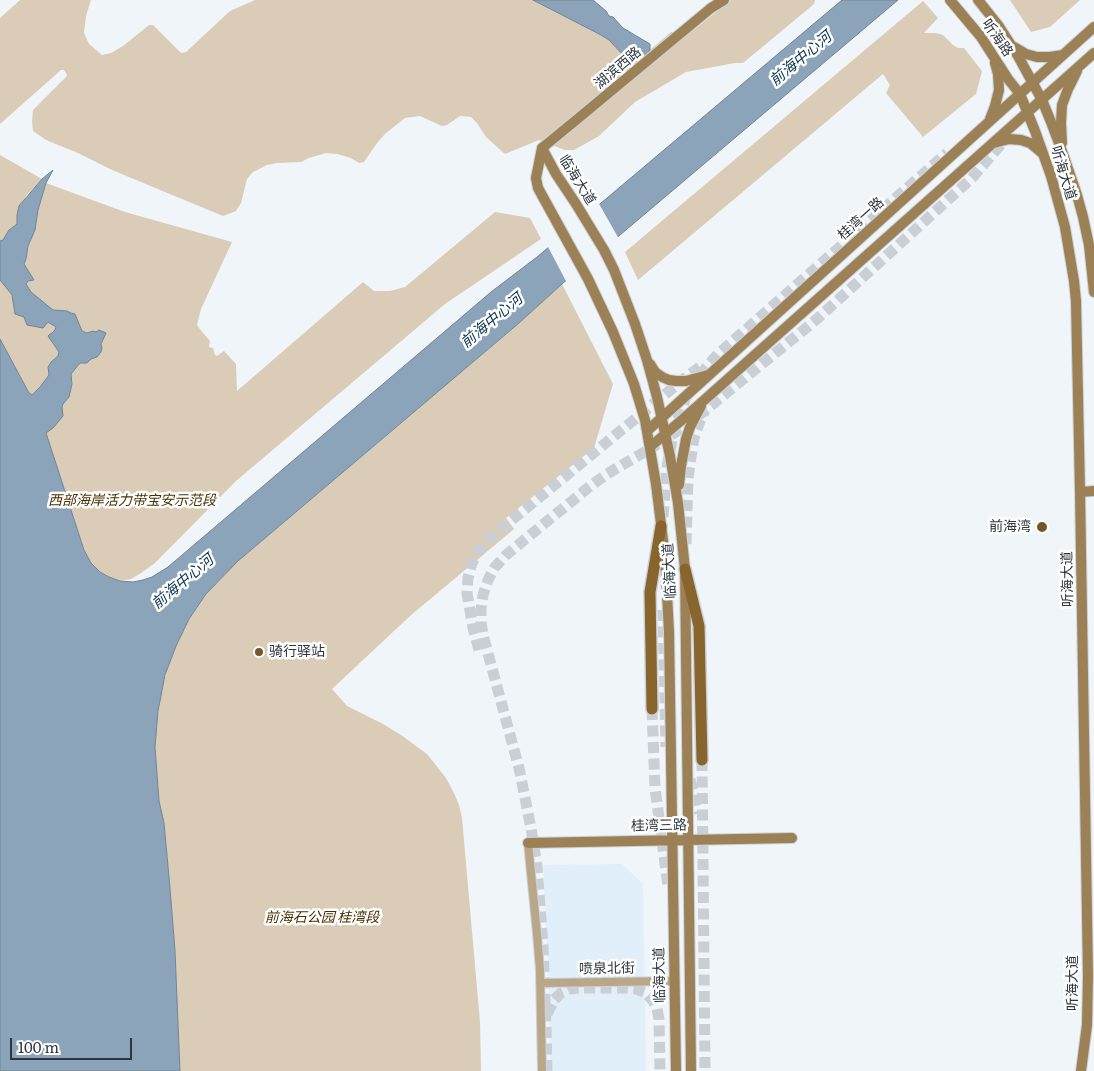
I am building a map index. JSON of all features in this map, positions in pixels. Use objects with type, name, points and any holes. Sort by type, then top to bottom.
[{"type":"main road","name":"湖滨西路","points":[[542,148],[713,4],[724,0]]},
{"type":"main road","name":"听海路","points":[[950,0],[982,37],[992,55],[1020,94]]},
{"type":"main road","name":"听海路","points":[[978,0],[998,25],[1033,83]]},
{"type":"main road","name":"桂湾一路","points":[[647,431],[1094,28]]},
{"type":"main road","points":[[1008,41],[1021,51],[1032,56],[1050,57],[1063,55]]},
{"type":"main road","points":[[650,447],[1094,53]]},
{"type":"main road","points":[[987,124],[995,106],[998,90],[998,74],[992,55]]},
{"type":"main road","points":[[1063,154],[1062,105],[1079,66]]},
{"type":"main road","name":"听海大道","points":[[1033,83],[1042,100],[1077,195],[1086,231],[1094,292]]},
{"type":"main road","name":"听海大道","points":[[1020,94],[1044,154],[1065,227],[1076,301],[1090,834],[1087,1025],[1081,1071]]},
{"type":"main road","points":[[991,145],[1004,140],[1021,140],[1030,143],[1044,154]]},
{"type":"main road","name":"临海大道","points":[[542,148],[556,174],[604,250],[635,324],[647,360],[662,418],[678,504],[685,569],[691,1071]]},
{"type":"main road","name":"临海大道","points":[[542,148],[536,178],[538,188],[580,263],[613,332],[641,405],[650,447],[665,564],[669,632],[676,1071]]},
{"type":"main road","points":[[647,360],[655,372],[669,380],[686,381],[711,374]]},
{"type":"main road","points":[[678,504],[680,466],[684,446],[690,427],[703,401]]},
{"type":"main road","points":[[1080,492],[1094,491]]},
{"type":"main road","points":[[652,709],[650,592],[661,526]]},
{"type":"main road","points":[[685,569],[700,626],[702,760]]},
{"type":"main road","name":"桂湾三路","points":[[528,843],[792,838]]},
{"type":"street","points":[[528,843],[537,934],[542,1071]]},
{"type":"street","name":"喷泉北街","points":[[540,983],[674,980]]},
{"type":"shaded area","points":[[622,864],[643,884],[646,1071],[550,1071],[549,988],[543,865]]},
{"type":"green space","points":[[20,0],[91,0],[86,16],[84,33],[89,44],[102,55],[111,53],[123,46],[149,25],[153,25],[181,53],[186,52],[230,11],[255,0],[533,0],[601,35],[609,40],[625,57],[643,60],[650,50],[671,32],[685,32],[695,29],[731,0],[815,0],[814,4],[743,63],[686,72],[635,102],[599,136],[574,150],[565,150],[539,140],[505,154],[486,137],[471,117],[460,116],[447,125],[442,126],[420,116],[405,118],[385,134],[364,162],[359,163],[351,158],[326,153],[301,162],[267,165],[253,172],[247,179],[241,203],[236,211],[223,216],[112,170],[46,140],[33,131],[33,110],[67,76],[64,70],[61,70],[0,124],[0,18]]},
{"type":"green space","points":[[1010,0],[1080,0],[1050,27],[1031,32]]},
{"type":"green space","points":[[923,1],[938,18],[924,33],[943,35],[953,45],[958,48],[964,48],[982,71],[976,94],[923,137],[886,93],[890,85],[883,74],[638,280],[625,252]]},
{"type":"green space","points":[[0,155],[42,179],[26,196],[17,215],[17,224],[0,241]]},
{"type":"green space","name":"西部海岸活力带宝安示范段","points":[[46,183],[125,212],[232,242],[201,309],[197,325],[210,341],[209,347],[213,348],[215,355],[217,356],[224,351],[236,364],[237,391],[363,282],[374,291],[390,291],[405,287],[495,212],[530,218],[541,239],[445,304],[236,481],[155,563],[131,579],[120,581],[100,572],[91,563],[85,552],[45,432],[29,393],[0,339],[0,280],[12,295],[15,313],[48,322],[56,327],[52,333],[51,341],[59,352],[58,356],[51,362],[48,370],[63,404],[69,397],[72,384],[71,374],[80,363],[97,357],[102,348],[103,339],[96,332],[87,333],[82,331],[75,314],[67,311],[53,310],[31,292],[26,284],[28,281],[34,280],[24,264],[28,246],[35,230],[38,210]]},
{"type":"green space","name":"前海石公园 桂湾段","points":[[562,284],[613,384],[594,448],[506,518],[514,529],[410,616],[332,689],[347,706],[383,724],[427,754],[446,778],[459,805],[462,818],[480,1022],[481,1071],[180,1071],[175,951],[164,823],[159,801],[155,747],[161,692],[170,660],[182,632],[206,594],[238,561],[519,323]]},
{"type":"water","points":[[533,0],[593,0],[623,28],[650,44],[650,50],[644,60],[632,60],[625,57],[609,40],[601,35]]},
{"type":"water","name":"前海中心河","points":[[842,0],[898,0],[238,561],[206,594],[189,619],[165,675],[158,711],[155,747],[159,801],[164,823],[175,951],[180,1071],[0,1071],[0,339],[29,393],[32,395],[49,375],[48,367],[58,356],[59,352],[48,336],[56,327],[48,322],[43,328],[27,325],[24,317],[15,314],[12,295],[0,280],[0,241],[17,224],[19,206],[42,179],[53,170],[46,183],[38,210],[35,230],[28,246],[24,264],[34,280],[28,281],[26,284],[31,292],[53,310],[67,311],[75,314],[82,331],[87,333],[99,330],[106,333],[101,344],[101,352],[97,357],[87,363],[80,363],[71,374],[72,384],[69,397],[62,407],[63,416],[46,433],[84,550],[91,563],[100,572],[120,581],[133,582],[143,580],[168,567],[491,292],[537,257]]},
{"type":"pier","points":[[598,202],[619,239],[567,283],[547,245]]},
{"type":"tunnel","points":[[671,435],[687,425],[817,319],[972,178],[1008,136]]},
{"type":"tunnel","points":[[663,517],[667,467],[674,430],[685,400],[705,369],[718,354],[947,153]]},
{"type":"tunnel","points":[[479,650],[467,593],[468,578],[477,553],[502,528],[704,364]]},
{"type":"tunnel","points":[[686,544],[688,478],[694,438],[704,413]]},
{"type":"tunnel","points":[[547,1071],[543,946],[537,866],[519,768],[483,635],[481,622],[483,595],[495,567],[506,555],[589,487],[607,474],[658,444]]},
{"type":"tunnel","points":[[663,610],[666,747]]},
{"type":"tunnel","points":[[652,709],[655,788],[668,886]]},
{"type":"tunnel","points":[[702,760],[705,1071]]},
{"type":"tunnel","points":[[690,779],[697,814]]},
{"type":"tunnel","points":[[547,1014],[554,1000],[561,993],[570,989],[625,988],[636,989],[646,993],[653,1001],[659,1019],[660,1071]]},
{"type":"place","name":"前海湾","points":[[1042,527]]},
{"type":"place","name":"骑行驿站","points":[[259,652]]}]
